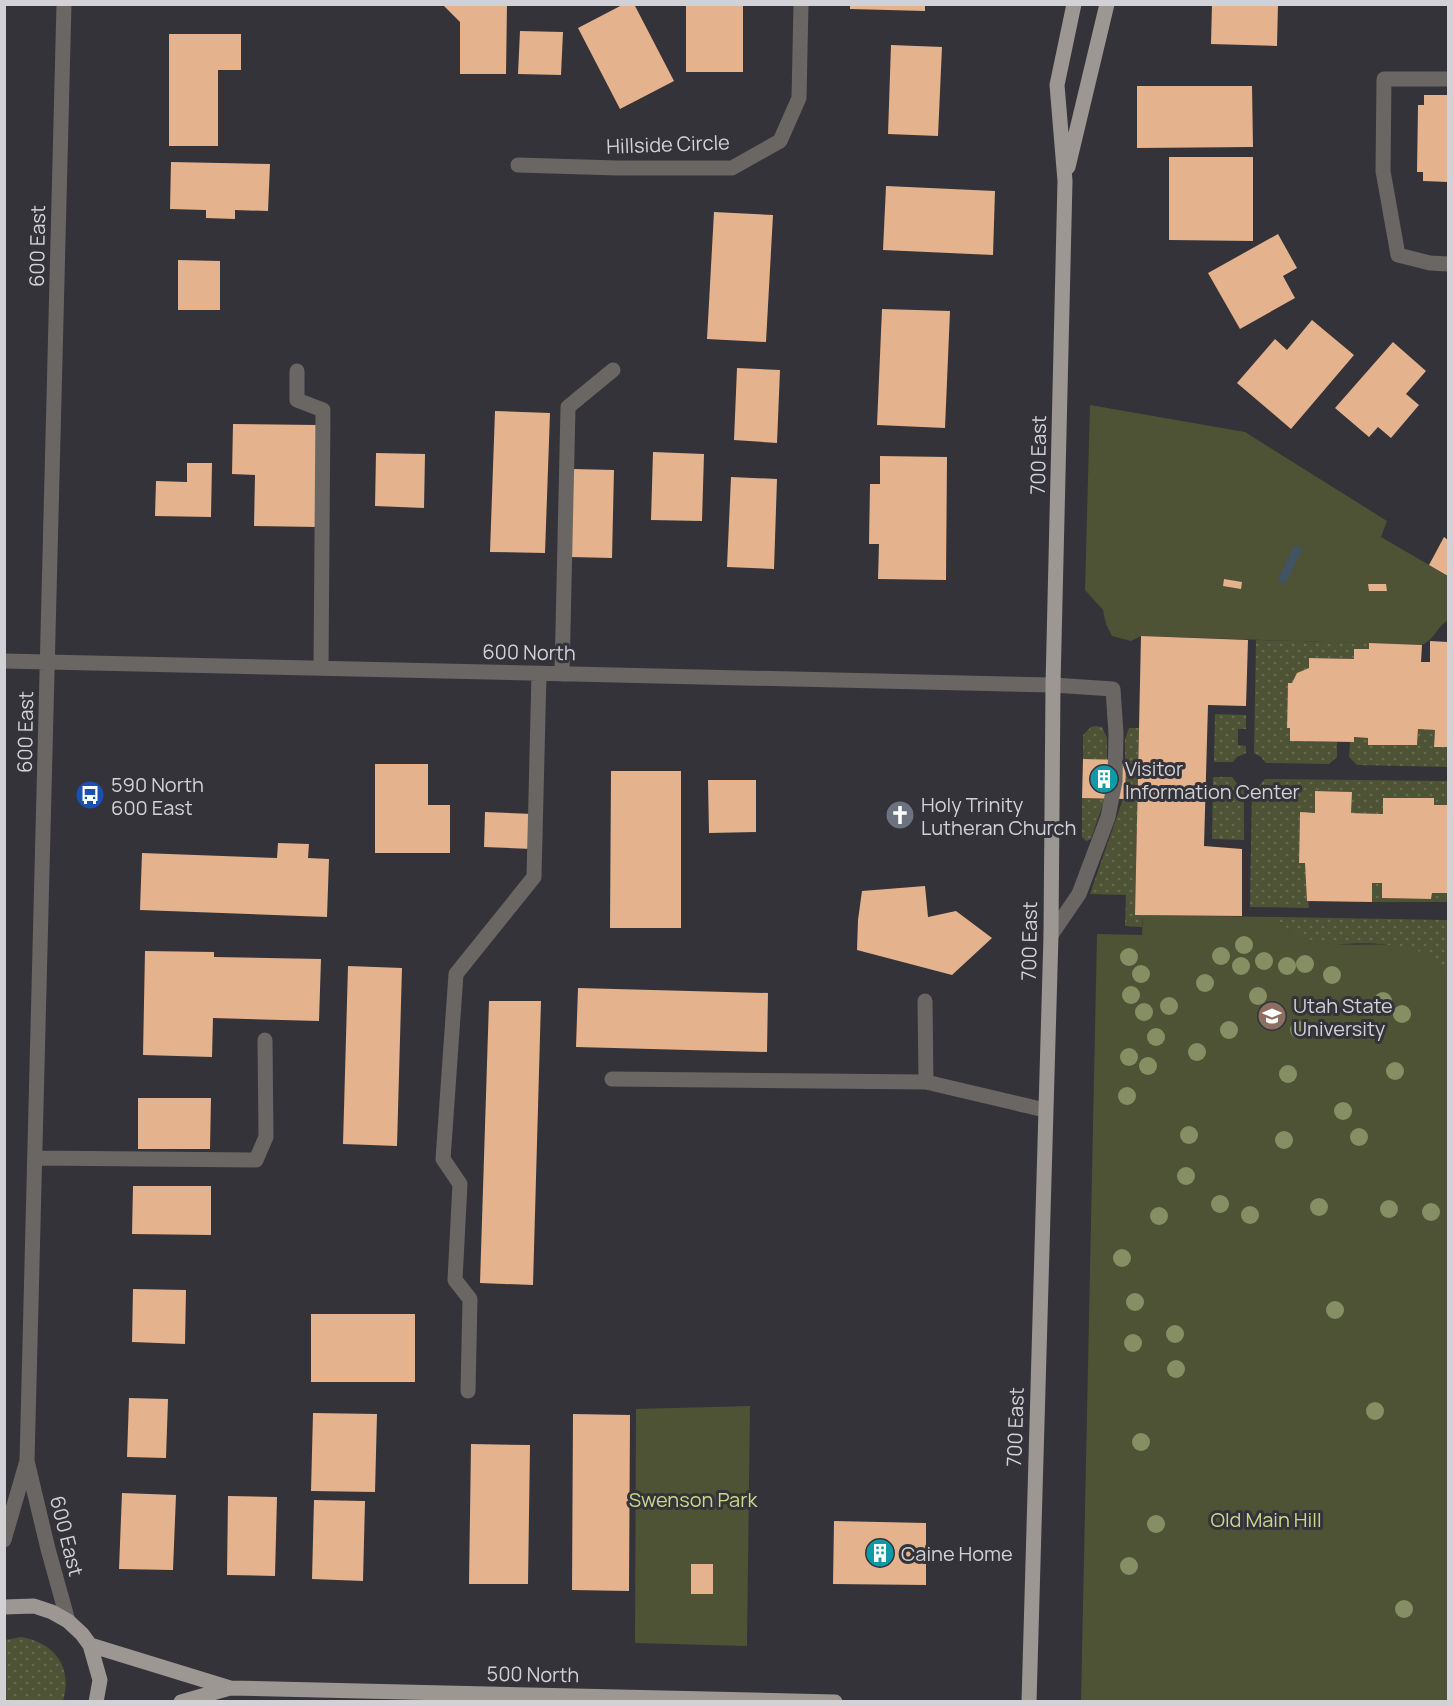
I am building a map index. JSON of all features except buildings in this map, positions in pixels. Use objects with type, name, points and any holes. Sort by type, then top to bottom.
[{"type":"main road","name":"700 East","points":[[1029,1701],[1051,935],[1053,686],[1065,182],[1057,85],[1074,4]]},
{"type":"main road","name":"700 East","points":[[1065,182],[1107,4]]},
{"type":"main road","points":[[4,1607],[34,1606],[68,1621],[90,1645],[99,1680],[96,1701]]},
{"type":"main road","name":"500 North","points":[[90,1645],[230,1688],[835,1701]]},
{"type":"main road","name":"500 North","points":[[181,1701],[230,1688]]},
{"type":"street","name":"600 East","points":[[4,1540],[27,1461],[64,4]]},
{"type":"street","name":"Hillside Circle","points":[[518,165],[732,168],[780,141],[800,98],[801,4]]},
{"type":"street","points":[[1449,79],[1384,79],[1383,171],[1398,255],[1430,264],[1449,264]]},
{"type":"street","points":[[562,674],[568,407],[613,370]]},
{"type":"street","points":[[297,371],[297,400],[323,410],[321,668]]},
{"type":"street","name":"600 North","points":[[4,661],[1113,689],[1116,735],[1115,781],[1108,817],[1079,894],[1051,935]]},
{"type":"street","points":[[468,1391],[470,1299],[456,1280],[460,1184],[443,1159],[456,974],[534,877],[539,674]]},
{"type":"street","points":[[925,1001],[926,1082]]},
{"type":"street","points":[[35,1158],[256,1160],[266,1137],[265,1040]]},
{"type":"street","points":[[612,1079],[926,1082],[1045,1110]]},
{"type":"street","name":"600 East","points":[[27,1461],[68,1621]]},
{"type":"green space","points":[[1090,405],[1245,432],[1387,521],[1381,537],[1448,576],[1448,620],[1422,645],[1141,636],[1131,641],[1112,636],[1103,610],[1085,590]]},
{"type":"green space","points":[[1256,640],[1369,643],[1369,649],[1354,649],[1354,659],[1310,658],[1309,668],[1298,673],[1292,683],[1288,684],[1287,727],[1290,728],[1290,741],[1337,742],[1337,757],[1329,764],[1266,763],[1254,753]]},
{"type":"green space","points":[[1215,714],[1246,715],[1246,729],[1238,729],[1238,745],[1246,746],[1246,753],[1237,757],[1233,762],[1214,762]]},
{"type":"green space","points":[[1091,727],[1102,727],[1107,738],[1107,760],[1083,759],[1083,735]]},
{"type":"green space","points":[[1129,728],[1139,728],[1135,914],[1143,915],[1142,927],[1125,926],[1126,895],[1090,894],[1123,799],[1125,799],[1125,739]]},
{"type":"green space","points":[[1418,729],[1435,730],[1434,747],[1448,747],[1448,767],[1357,765],[1349,757],[1350,742],[1354,742],[1354,737],[1368,738],[1368,745],[1417,745]]},
{"type":"green space","points":[[1213,777],[1232,777],[1238,785],[1244,788],[1244,840],[1212,839]]},
{"type":"green space","points":[[1265,779],[1448,781],[1448,805],[1434,805],[1434,798],[1384,798],[1383,814],[1351,813],[1351,792],[1316,791],[1315,813],[1300,813],[1299,862],[1305,863],[1309,908],[1250,907],[1252,788],[1260,785]]},
{"type":"green space","points":[[1082,798],[1105,798],[1091,839],[1086,841],[1082,837]]},
{"type":"green space","points":[[1372,883],[1382,883],[1382,898],[1431,899],[1432,893],[1447,893],[1448,883],[1448,902],[1372,902]]},
{"type":"green space","name":"Old Main Hill","points":[[1143,915],[1280,917],[1280,922],[1298,935],[1318,942],[1400,946],[1419,951],[1438,963],[1448,976],[1448,1701],[1081,1702],[1097,934],[1142,935]]},
{"type":"green space","points":[[1280,917],[1447,920],[1448,976],[1434,961],[1394,946],[1372,943],[1319,943],[1306,939],[1293,933],[1280,922]]},
{"type":"green space","name":"Swenson Park","points":[[750,1406],[747,1646],[635,1643],[636,1409]]},
{"type":"green space","points":[[21,1637],[43,1645],[58,1658],[65,1678],[63,1701],[5,1701],[5,1640]]},
{"type":"waterway","points":[[1283,579],[1297,550]]},
{"type":"place","name":"Visitor Information Center","points":[[1104,779]]},
{"type":"place","name":"590 North 600 East","points":[[90,795]]},
{"type":"place","name":"Holy Trinity Lutheran Church","points":[[900,815]]},
{"type":"place","name":"Utah State University","points":[[1272,1016]]},
{"type":"place","name":"Caine Home","points":[[880,1553]]}]
